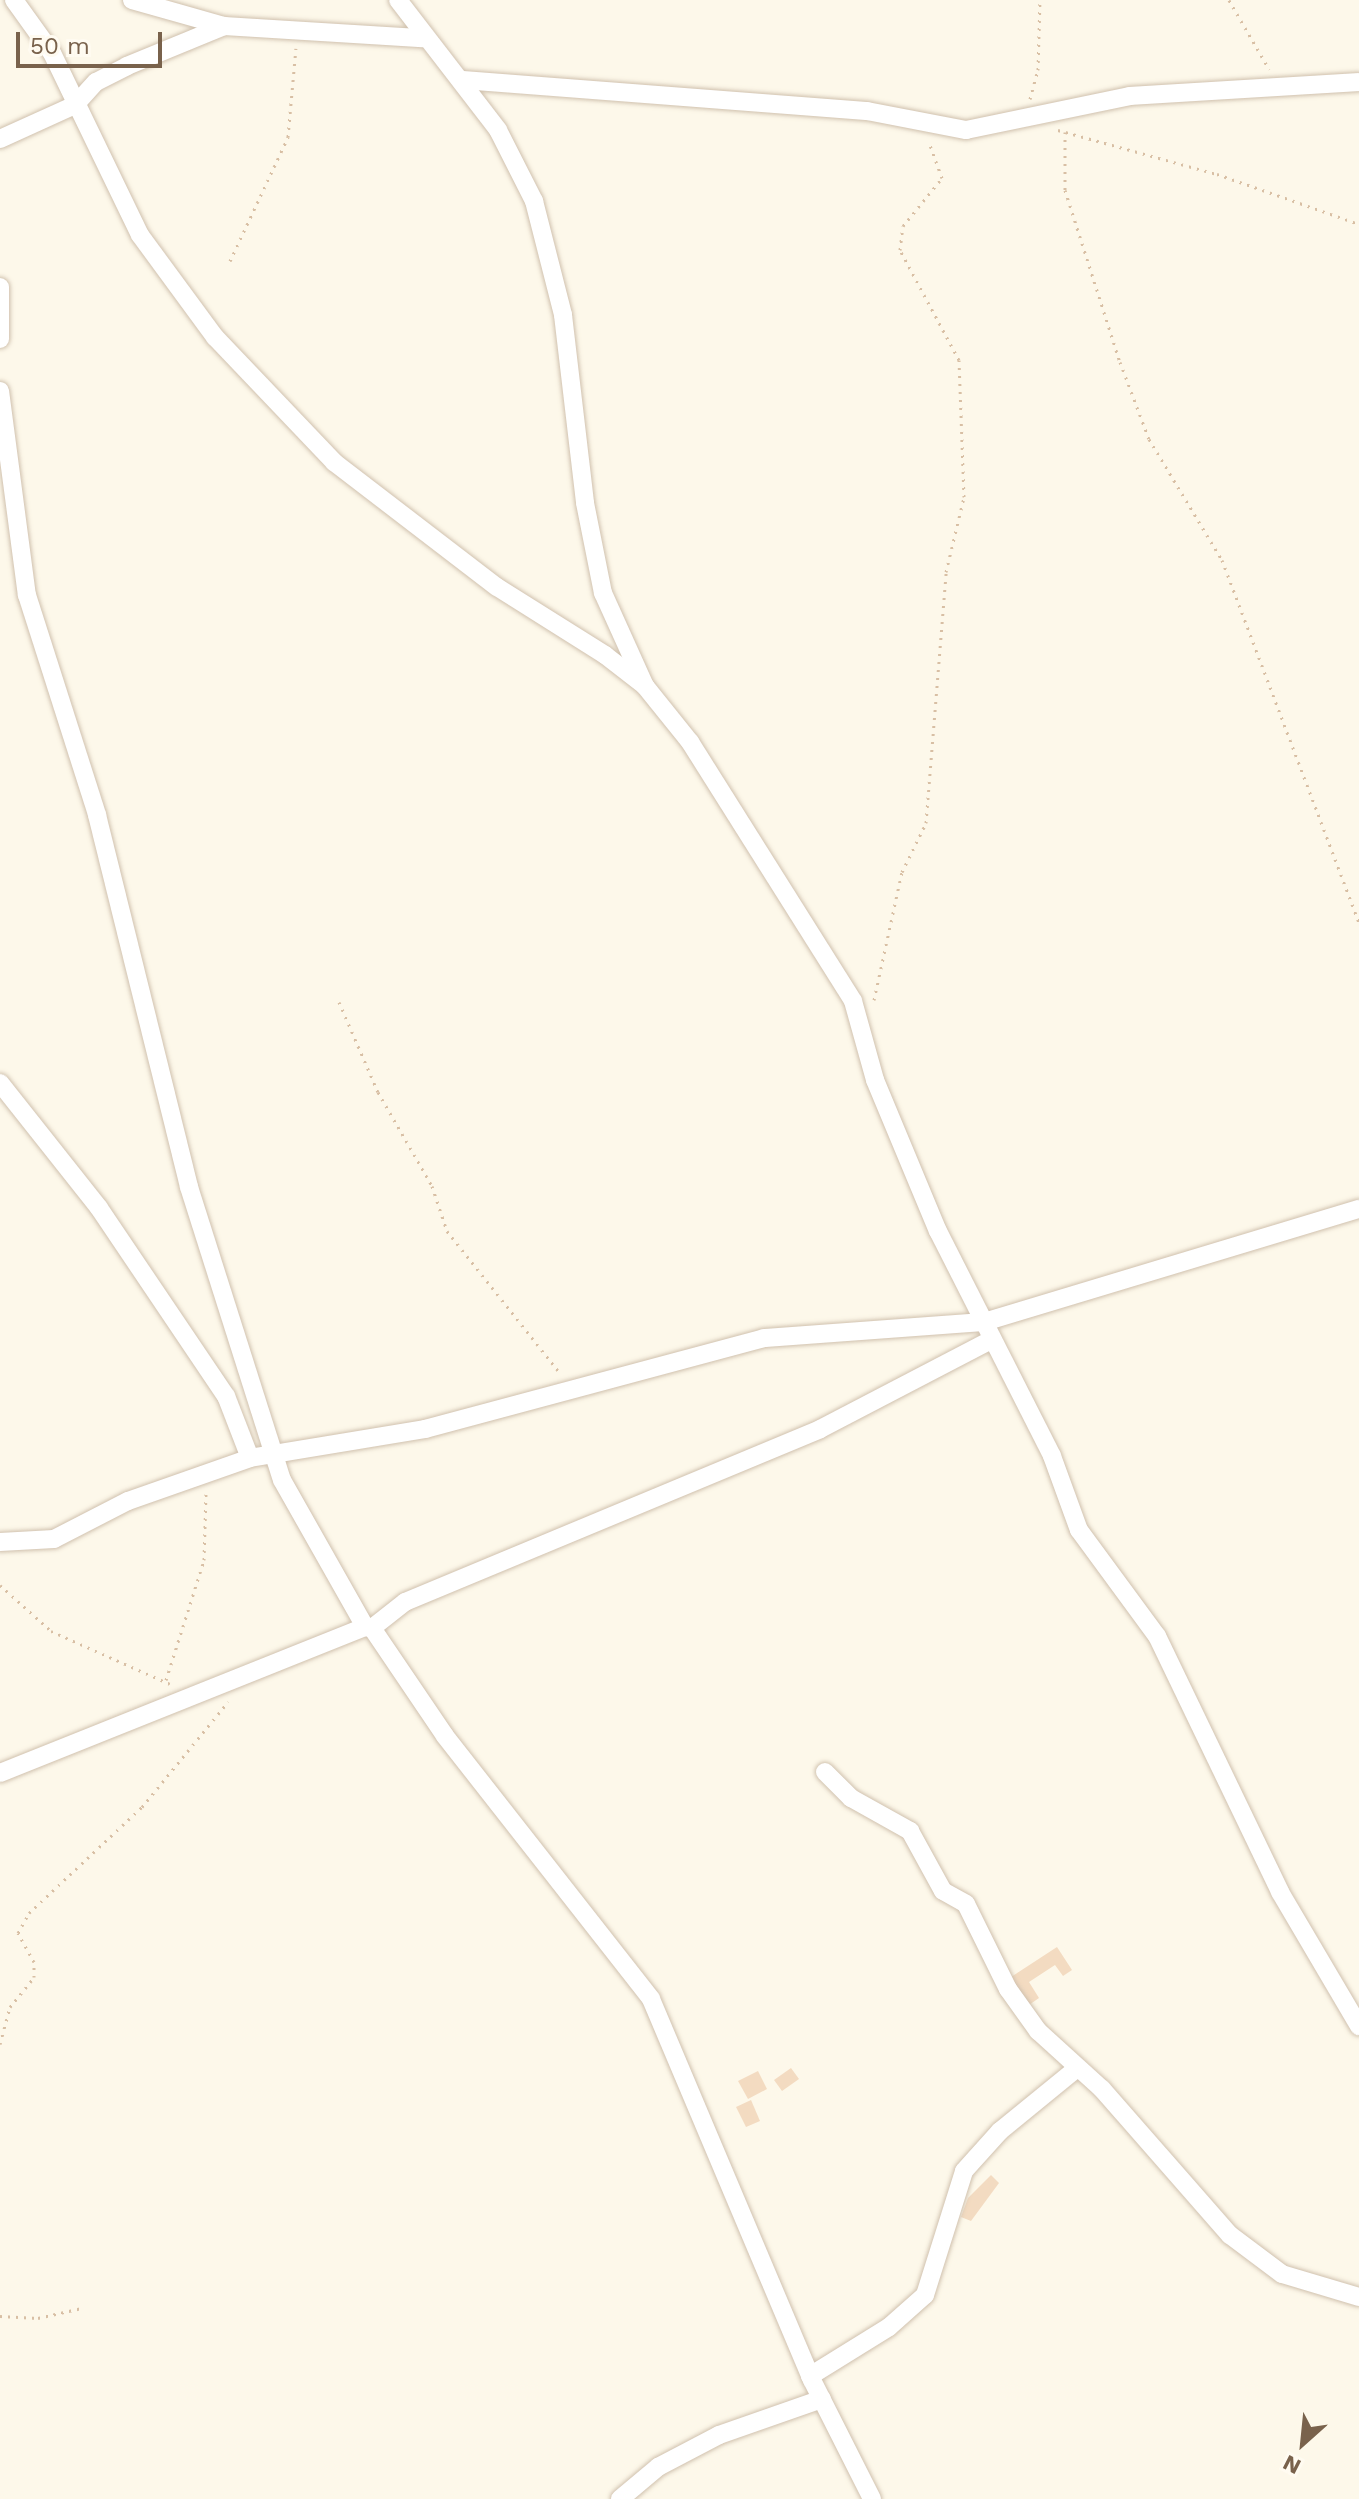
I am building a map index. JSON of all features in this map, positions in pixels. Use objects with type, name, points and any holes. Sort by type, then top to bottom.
[{"type":"street","points":[[14,0],[52,53],[140,235],[215,337],[294,423],[334,462],[471,568],[645,686]]},
{"type":"street","points":[[132,0],[224,26],[423,38]]},
{"type":"street","points":[[398,0],[423,38],[462,80],[498,130],[534,201],[563,315],[585,503],[603,593],[645,686],[690,742],[834,966],[863,1035],[875,1080],[938,1231],[1052,1456],[1079,1530],[1157,1636],[1280,1892],[1359,2026]]},
{"type":"street","points":[[0,139],[75,105],[96,82],[224,26]]},
{"type":"street","points":[[462,80],[867,111],[966,130],[1130,96],[1359,82]]},
{"type":"street","points":[[0,287],[0,339]]},
{"type":"street","points":[[0,391],[27,595],[97,815],[189,1187],[272,1455],[369,1627],[445,1736],[651,1999],[810,2376],[872,2499]]},
{"type":"street","points":[[0,1083],[99,1208],[226,1396],[250,1458]]},
{"type":"street","points":[[0,1542],[54,1539],[104,1511],[250,1458],[425,1429],[572,1387],[764,1338],[984,1322],[1359,1209]]},
{"type":"street","points":[[0,1773],[185,1696],[369,1627],[405,1602],[820,1429],[991,1340]]},
{"type":"street","points":[[825,1772],[851,1798],[910,1831],[943,1891],[966,1904],[1027,2016],[1076,2069],[1102,2089],[1245,2248],[1296,2280],[1359,2297]]},
{"type":"street","points":[[810,2376],[889,2327],[925,2295],[964,2171],[1000,2131],[1076,2069]]},
{"type":"street","points":[[620,2499],[658,2467],[719,2435],[822,2399]]},
{"type":"path","points":[[1024,116],[1038,70],[1040,0]]},
{"type":"path","points":[[1229,0],[1279,85]]},
{"type":"path","points":[[230,261],[288,137],[296,29]]},
{"type":"path","points":[[863,1035],[902,872],[926,823],[946,572],[964,497],[959,360],[900,250],[903,226],[943,171],[916,122]]},
{"type":"path","points":[[1051,129],[1217,174],[1359,224]]},
{"type":"path","points":[[1065,132],[1065,190],[1120,362],[1149,439],[1222,560],[1359,923]]},
{"type":"path","points":[[339,1002],[378,1092],[432,1186],[447,1231],[480,1267],[539,1353],[572,1387]]},
{"type":"path","points":[[166,1681],[204,1560],[208,1471]]},
{"type":"path","points":[[0,1585],[51,1631],[166,1681],[185,1696]]},
{"type":"path","points":[[0,2044],[10,2007],[34,1977],[34,1962],[18,1933],[29,1913],[142,1807],[232,1698]]},
{"type":"path","points":[[0,2316],[38,2318],[82,2308]]},
{"type":"building","points":[[1057,1947],[1072,1970],[1063,1976],[1055,1965],[1029,1982],[1039,1998],[1026,2007],[1008,1979]]},
{"type":"building","points":[[791,2068],[799,2079],[782,2091],[774,2080]]},
{"type":"building","points":[[758,2071],[767,2089],[748,2099],[738,2081]]},
{"type":"building","points":[[751,2100],[760,2121],[746,2127],[736,2107]]},
{"type":"building","points":[[991,2175],[999,2183],[971,2221],[961,2217],[968,2198]]}]
